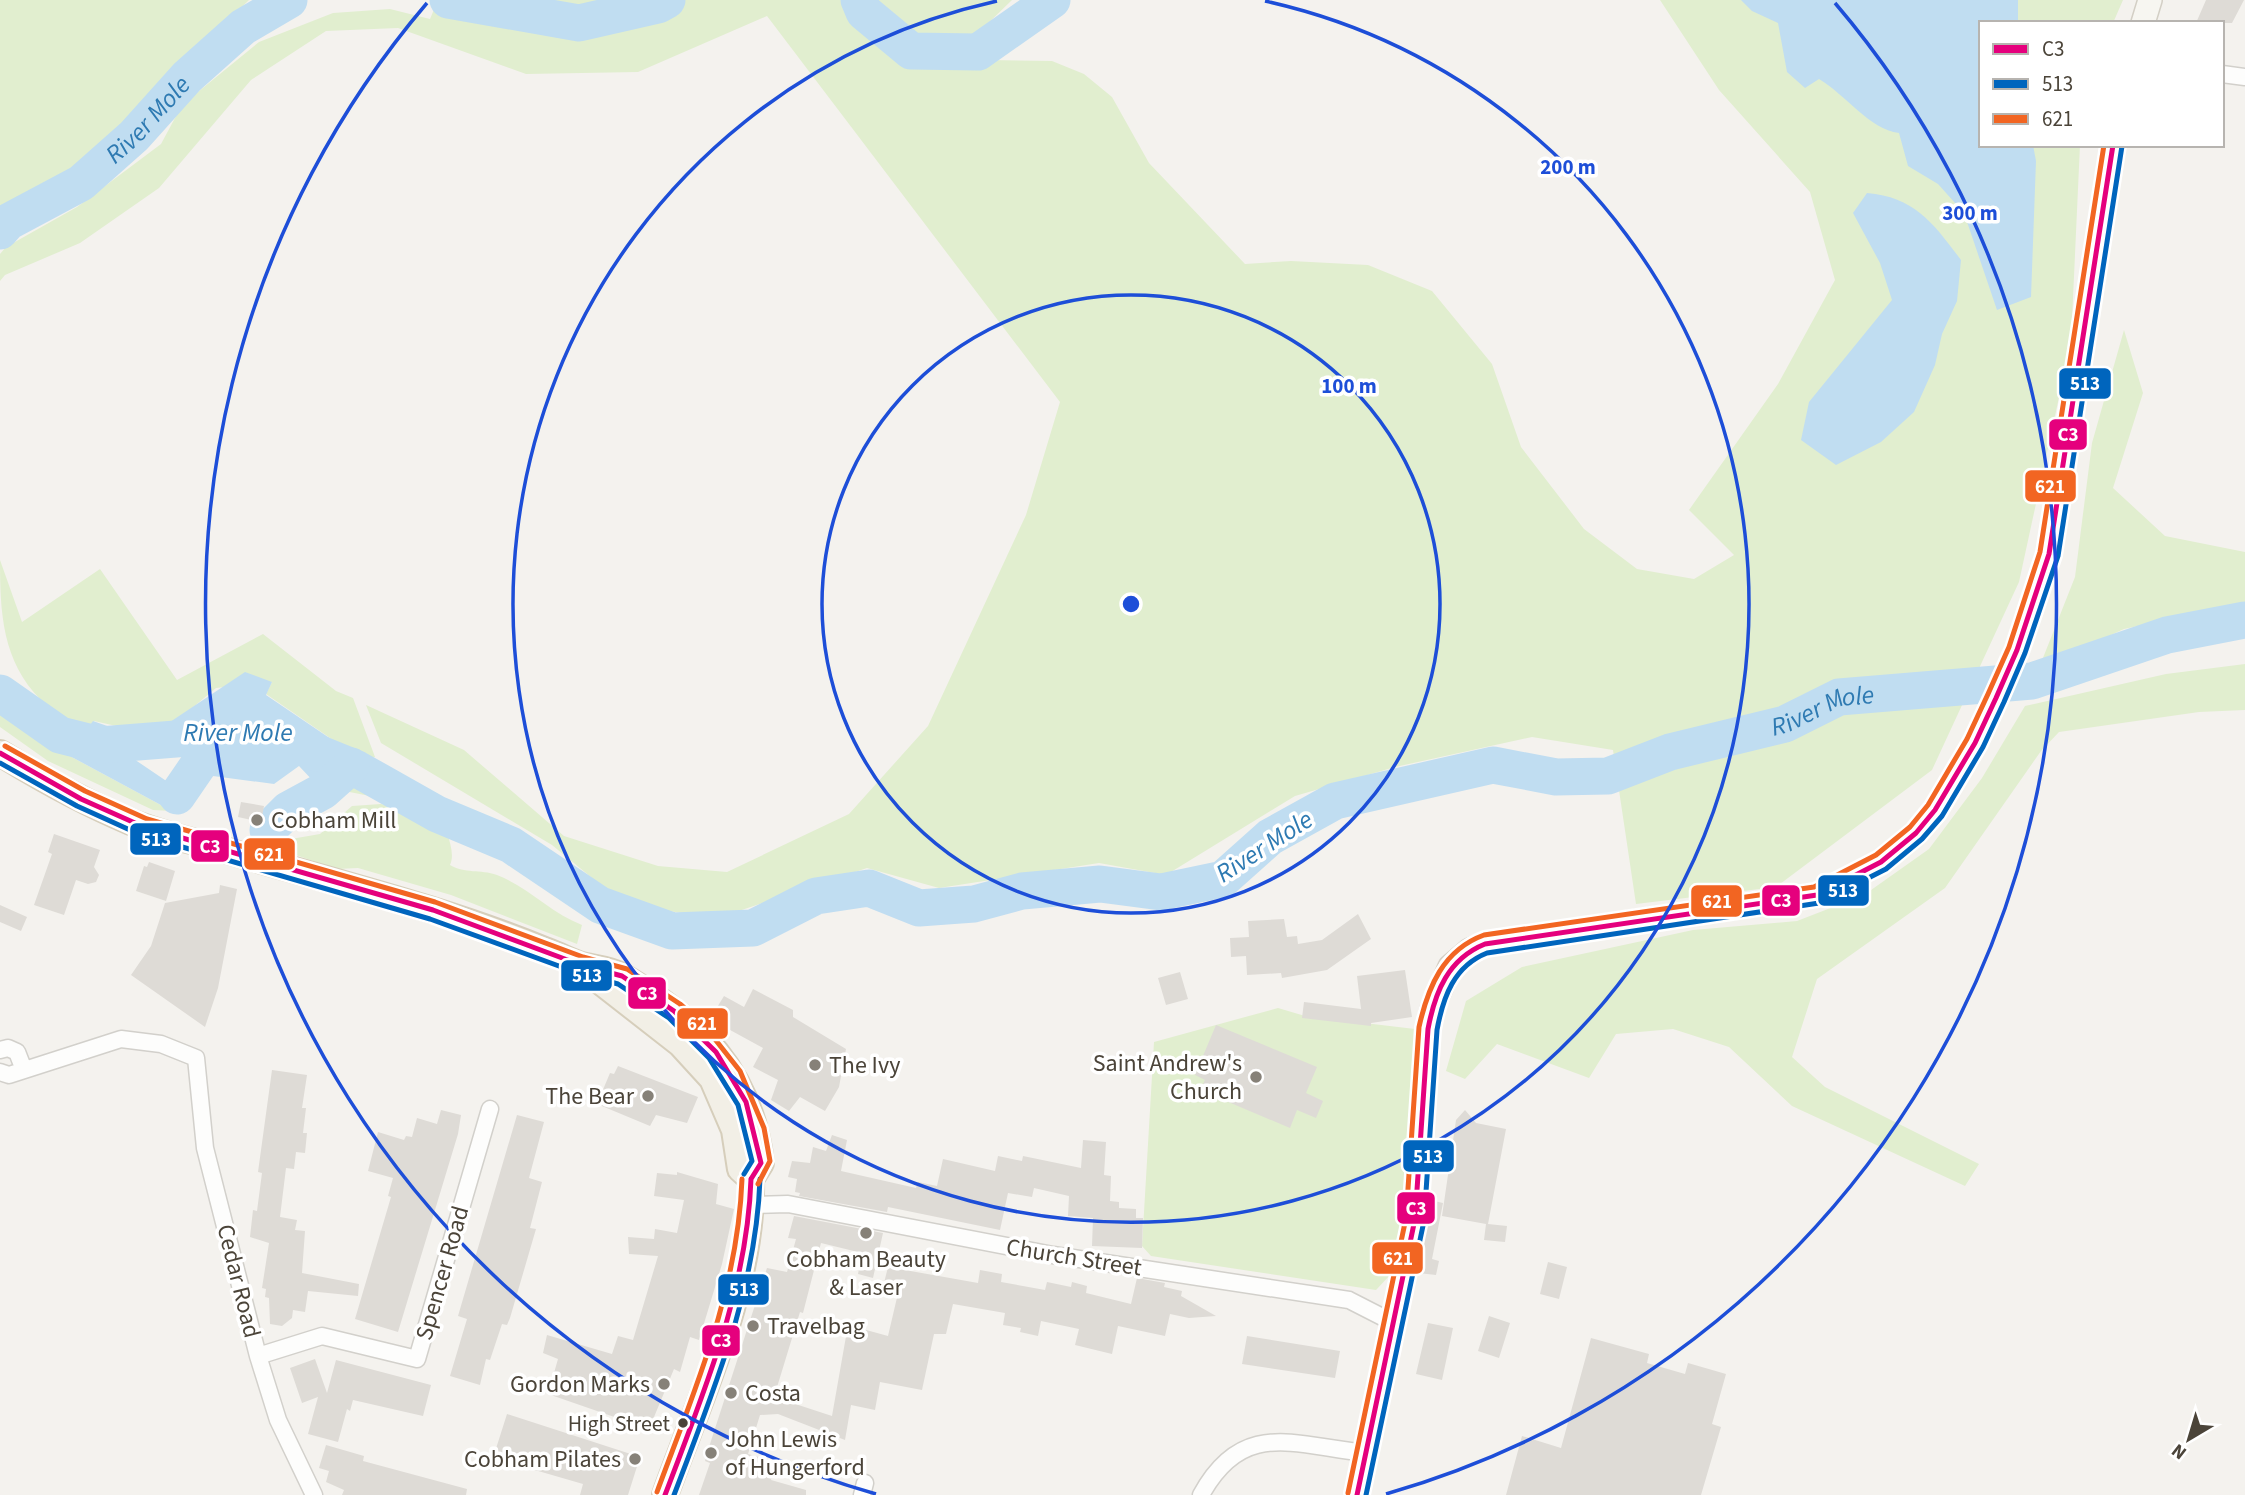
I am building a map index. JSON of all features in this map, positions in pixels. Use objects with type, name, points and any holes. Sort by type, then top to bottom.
[{"type":"main road","points":[[0,753],[57,787],[133,823],[515,937],[578,964],[680,1044],[712,1079],[734,1130],[740,1168],[751,1179],[746,1251],[736,1290],[665,1495]]},
{"type":"street","points":[[2144,21],[2150,0]]},
{"type":"street","points":[[2224,74],[2245,77]]},
{"type":"street","points":[[1357,1495],[1415,1219],[1428,1029],[1443,978],[1460,957],[1478,947],[1504,940],[1766,905],[1816,895],[1864,873],[1899,849],[1936,810],[1956,777],[2002,686],[2042,579],[2056,524],[2113,147]]},
{"type":"street","name":"Cedar Road","points":[[24,1070],[121,1040],[161,1044],[196,1058],[205,1148],[258,1356],[278,1420],[314,1495]]},
{"type":"street","points":[[0,1050],[8,1048],[17,1052],[24,1070],[9,1074],[0,1072]]},
{"type":"street","name":"Spencer Road","points":[[258,1356],[322,1336],[416,1359],[490,1109]]},
{"type":"street","name":"Church Street","points":[[751,1205],[788,1204],[1053,1255],[1349,1300],[1394,1323]]},
{"type":"street","points":[[1201,1495],[1227,1459],[1236,1451],[1255,1443],[1284,1443],[1367,1454]]},
{"type":"green space","points":[[0,0],[249,0],[99,148],[59,180],[0,208]]},
{"type":"green space","points":[[438,0],[1012,0],[975,36],[987,60],[1052,61],[1084,74],[1112,97],[1149,163],[1245,264],[1291,261],[1368,265],[1432,291],[1492,364],[1521,447],[1584,529],[1637,569],[1694,579],[1734,555],[1689,510],[1778,384],[1835,280],[1810,192],[1719,90],[1660,0],[2123,0],[2114,21],[1979,21],[1979,147],[2080,147],[2071,342],[2019,582],[1932,770],[1776,887],[1636,904],[1613,750],[1532,737],[1395,767],[1295,796],[1166,875],[1099,863],[939,888],[867,868],[718,918],[661,910],[609,892],[552,845],[381,743],[366,705],[464,750],[564,836],[658,866],[727,872],[849,814],[928,726],[1026,515],[1060,402],[767,16],[638,72],[526,74],[398,28],[326,31],[251,80],[159,188],[80,243],[5,275],[0,281],[0,254],[6,247],[77,207],[161,144],[182,105],[259,42],[333,13],[390,9],[430,19]]},
{"type":"green space","points":[[2124,330],[2143,393],[2113,488],[2165,536],[2245,552],[2245,610],[2228,607],[2124,629],[2039,668],[2075,577],[2092,443]]},
{"type":"green space","points":[[0,560],[22,622],[100,569],[177,680],[263,634],[336,691],[353,698],[375,757],[362,760],[266,694],[272,682],[216,688],[185,714],[152,734],[94,721],[84,733],[41,700],[18,669],[6,635],[3,617]]},
{"type":"green space","points":[[2245,664],[2245,710],[2199,712],[2059,732],[2041,751],[1945,888],[1817,979],[1792,1057],[1825,1087],[1979,1164],[1965,1186],[1792,1106],[1729,1047],[1673,1029],[1616,1034],[1589,1078],[1497,1044],[1465,1079],[1446,1071],[1466,1001],[1522,967],[1693,930],[1797,921],[1864,895],[1929,849],[1982,778],[2025,706],[2166,674]]},
{"type":"green space","points":[[0,708],[68,755],[172,811],[153,810],[48,761],[0,727]]},
{"type":"green space","points":[[358,763],[373,773],[403,783],[404,791],[375,797],[329,788]]},
{"type":"green space","points":[[381,804],[412,811],[427,805],[441,811],[451,846],[450,865],[461,870],[491,873],[508,880],[582,925],[577,944],[451,895],[358,868],[337,869],[269,846],[272,834],[291,839],[320,834],[352,806]]},
{"type":"green space","points":[[1278,1008],[1305,1016],[1415,1029],[1403,1220],[1391,1274],[1376,1290],[1151,1256],[1142,1246],[1154,1042]]},
{"type":"water","points":[[1741,0],[2018,0],[2018,21],[1979,21],[1979,147],[2033,147],[2036,161],[2031,297],[1997,310],[1964,213],[1938,184],[1908,166],[1899,133],[1878,125],[1819,79],[1805,88],[1787,72],[1778,23],[1752,11]]},
{"type":"water","points":[[1867,193],[1911,206],[1942,235],[1961,260],[1957,301],[1942,334],[1935,365],[1914,412],[1881,442],[1836,465],[1801,440],[1809,402],[1892,300],[1880,263],[1853,213]]},
{"type":"water","name":"River Mole","points":[[245,672],[272,682],[266,695],[362,760],[332,801],[299,766],[274,784],[198,774],[189,769],[181,749],[155,745],[152,734]]},
{"type":"water","name":"River Mole","points":[[93,721],[133,735],[125,753],[190,797],[172,811],[68,755]]},
{"type":"building","points":[[2206,0],[2244,0],[2232,23],[2197,21]]},
{"type":"building","name":"Cobham Mill","points":[[241,802],[264,806],[261,822],[238,817]]},
{"type":"building","points":[[54,834],[100,850],[94,867],[99,875],[96,882],[88,884],[76,880],[64,915],[34,905],[52,854],[48,852]]},
{"type":"building","points":[[149,862],[175,871],[166,901],[136,891],[144,866],[147,867]]},
{"type":"building","points":[[220,885],[237,889],[218,988],[205,1027],[131,975],[151,946],[165,903],[219,893]]},
{"type":"building","points":[[0,905],[27,917],[21,931],[0,922]]},
{"type":"building","points":[[1358,914],[1371,939],[1327,970],[1282,978],[1281,973],[1247,975],[1246,956],[1231,957],[1230,938],[1249,937],[1248,921],[1284,919],[1287,937],[1297,936],[1298,944],[1322,940]]},
{"type":"building","points":[[1405,970],[1412,1017],[1371,1023],[1371,1026],[1302,1018],[1304,1002],[1361,1009],[1357,976]]},
{"type":"building","points":[[1180,972],[1188,999],[1166,1005],[1158,978]]},
{"type":"building","points":[[753,989],[793,1010],[793,1017],[846,1049],[839,1087],[825,1111],[800,1097],[789,1111],[771,1100],[778,1080],[753,1067],[763,1048],[710,1019],[724,996],[744,1007]]},
{"type":"building","name":"Saint Andrew's Church","points":[[1216,1025],[1317,1067],[1306,1093],[1323,1101],[1316,1118],[1297,1110],[1290,1128],[1200,1090],[1205,1080],[1195,1075]]},
{"type":"building","name":"The Bear","points":[[618,1066],[698,1097],[687,1123],[656,1115],[650,1126],[597,1104],[610,1073],[614,1074]]},
{"type":"building","points":[[272,1070],[307,1075],[302,1108],[306,1108],[303,1133],[307,1133],[305,1153],[296,1152],[294,1169],[286,1168],[280,1217],[297,1220],[295,1230],[305,1231],[302,1273],[359,1284],[358,1296],[308,1291],[305,1312],[293,1310],[292,1318],[282,1326],[270,1324],[269,1298],[265,1297],[266,1289],[262,1288],[269,1243],[250,1237],[253,1210],[257,1211],[262,1173],[258,1172]]},
{"type":"building","points":[[441,1110],[461,1115],[458,1134],[398,1332],[355,1319],[391,1197],[388,1196],[393,1178],[368,1171],[378,1132],[404,1140],[406,1136],[412,1137],[417,1118],[437,1124]]},
{"type":"building","points":[[1465,1110],[1476,1123],[1506,1129],[1488,1224],[1507,1226],[1505,1242],[1484,1240],[1486,1224],[1442,1216],[1456,1120]]},
{"type":"building","points":[[517,1115],[544,1122],[529,1178],[542,1182],[530,1228],[536,1229],[510,1318],[507,1325],[502,1324],[490,1360],[486,1359],[480,1385],[450,1376],[467,1319],[458,1316]]},
{"type":"building","points":[[832,1135],[847,1140],[841,1171],[916,1188],[918,1182],[937,1186],[943,1159],[995,1171],[998,1156],[1022,1161],[1023,1156],[1081,1168],[1083,1140],[1106,1142],[1104,1175],[1111,1176],[1110,1201],[1119,1202],[1119,1208],[1136,1209],[1136,1218],[1143,1218],[1142,1248],[1092,1246],[1093,1218],[1068,1216],[1069,1196],[1034,1188],[1032,1197],[1008,1193],[1000,1230],[888,1207],[887,1212],[799,1196],[800,1193],[795,1192],[797,1179],[788,1177],[792,1161],[810,1163],[813,1147],[826,1151]]},
{"type":"building","points":[[677,1172],[718,1184],[716,1204],[734,1209],[722,1264],[699,1340],[690,1337],[680,1372],[674,1369],[649,1429],[548,1394],[558,1359],[543,1353],[547,1335],[612,1354],[618,1336],[633,1340],[658,1256],[629,1254],[628,1237],[654,1239],[655,1229],[677,1233],[684,1200],[654,1196],[657,1173],[677,1175]]},
{"type":"building","points":[[1430,1200],[1443,1203],[1432,1259],[1439,1261],[1436,1275],[1418,1273]]},
{"type":"building","points":[[794,1216],[883,1233],[873,1278],[858,1274],[862,1253],[821,1243],[803,1313],[800,1312],[774,1397],[832,1416],[848,1325],[888,1336],[899,1289],[883,1287],[888,1267],[978,1283],[980,1270],[1002,1274],[1001,1282],[1045,1290],[1047,1282],[1071,1287],[1072,1282],[1087,1286],[1086,1293],[1131,1304],[1137,1278],[1165,1283],[1164,1287],[1182,1291],[1181,1296],[1216,1316],[1189,1318],[1170,1314],[1165,1336],[1118,1326],[1112,1354],[1075,1345],[1079,1329],[1041,1321],[1038,1336],[1020,1332],[1021,1328],[1003,1325],[1005,1313],[953,1304],[946,1334],[934,1334],[922,1390],[880,1382],[875,1410],[851,1405],[845,1440],[778,1414],[760,1415],[748,1454],[776,1462],[771,1480],[806,1490],[806,1495],[699,1495],[710,1463],[705,1461],[710,1444],[767,1268],[787,1272],[796,1239],[788,1238]]},
{"type":"building","points":[[1548,1262],[1567,1267],[1559,1299],[1540,1294]]},
{"type":"building","points":[[1489,1316],[1510,1323],[1499,1358],[1478,1351]]},
{"type":"building","points":[[1428,1323],[1453,1328],[1442,1380],[1416,1374]]},
{"type":"building","points":[[1247,1336],[1340,1351],[1335,1378],[1242,1364]]},
{"type":"building","points":[[1591,1338],[1649,1354],[1647,1363],[1685,1374],[1688,1363],[1726,1374],[1712,1424],[1721,1427],[1701,1495],[1506,1495],[1522,1436],[1561,1448]]},
{"type":"building","points":[[315,1359],[327,1393],[336,1360],[431,1385],[423,1416],[353,1400],[350,1411],[347,1409],[338,1442],[308,1434],[318,1397],[302,1403],[290,1368]]},
{"type":"building","points":[[507,1414],[640,1457],[628,1495],[580,1495],[583,1484],[493,1458]]},
{"type":"building","points":[[326,1445],[364,1456],[363,1461],[467,1489],[466,1495],[342,1495],[344,1490],[326,1482],[329,1471],[319,1468]]},
{"type":"waterway","name":"River Mole","points":[[0,231],[8,222],[81,183],[134,136],[187,77],[243,27],[289,0]]},
{"type":"waterway","name":"River Mole","points":[[448,0],[579,23],[658,5],[667,0]]},
{"type":"waterway","name":"River Mole","points":[[859,0],[864,12],[911,51],[978,52],[1052,0]]},
{"type":"waterway","name":"River Mole","points":[[310,750],[357,769],[437,814],[511,845],[600,905],[672,931],[753,928],[816,896],[869,888],[919,908],[974,904],[1022,891],[1100,884],[1161,892],[1223,879],[1270,837],[1335,801],[1493,765],[1556,777],[1608,776],[1670,752],[1785,724],[1839,697],[2032,681],[2167,635],[2245,620]]},
{"type":"waterway","name":"River Mole","points":[[0,693],[60,735],[100,745],[201,737]]},
{"type":"waterway","name":"River Mole","points":[[177,796],[201,761],[229,737]]},
{"type":"waterway","points":[[268,830],[288,810],[323,791],[351,766]]},
{"type":"transit line","name":"621","points":[[1348,1493],[1406,1218],[1419,1027],[1433,984],[1448,960],[1458,950],[1484,935],[1814,887],[1876,855],[1910,827],[1928,805],[1967,739],[2009,647],[2040,552],[2104,147]]},
{"type":"transit line","name":"C3","points":[[1357,1495],[1415,1219],[1428,1029],[1445,978],[1461,958],[1485,944],[1817,895],[1881,862],[1916,833],[1935,810],[1975,743],[1996,698],[2017,650],[2049,554],[2113,147]]},
{"type":"transit line","name":"513","points":[[1366,1495],[1424,1221],[1437,1030],[1452,984],[1466,966],[1487,953],[1819,903],[1886,869],[1922,839],[1942,816],[1983,747],[2004,702],[2025,653],[2058,556],[2122,147]]},
{"type":"transit line","name":"621","points":[[5,746],[85,791],[147,819],[435,902],[583,957],[627,969],[680,1004],[703,1024],[740,1071],[764,1128],[770,1161],[758,1184]]},
{"type":"transit line","name":"C3","points":[[0,753],[81,799],[144,827],[433,910],[581,965],[622,976],[674,1011],[716,1052],[746,1102],[761,1163],[751,1179]]},
{"type":"transit line","name":"513","points":[[0,763],[77,806],[141,835],[430,919],[578,973],[618,984],[669,1018],[709,1058],[738,1105],[752,1161],[744,1174]]},
{"type":"transit line","name":"621","points":[[657,1492],[700,1377],[723,1300],[739,1220],[742,1179]]},
{"type":"transit line","name":"C3","points":[[665,1495],[708,1379],[732,1301],[748,1220],[751,1179]]},
{"type":"transit line","name":"513","points":[[674,1495],[717,1379],[741,1301],[757,1220],[760,1179]]},
{"type":"place","name":"Cobham Mill","points":[[257,820]]},
{"type":"place","name":"The Ivy","points":[[815,1065]]},
{"type":"place","name":"Saint Andrew's Church","points":[[1256,1077]]},
{"type":"place","name":"The Bear","points":[[648,1096]]},
{"type":"place","name":"Cobham Beauty & Laser","points":[[866,1233]]},
{"type":"place","name":"Travelbag","points":[[753,1326]]},
{"type":"place","name":"Gordon Marks","points":[[664,1384]]},
{"type":"place","name":"Costa","points":[[731,1393]]},
{"type":"place","name":"High Street","points":[[683,1423]]},
{"type":"place","name":"John Lewis of Hungerford","points":[[711,1453]]},
{"type":"place","name":"Cobham Pilates","points":[[635,1459]]}]
